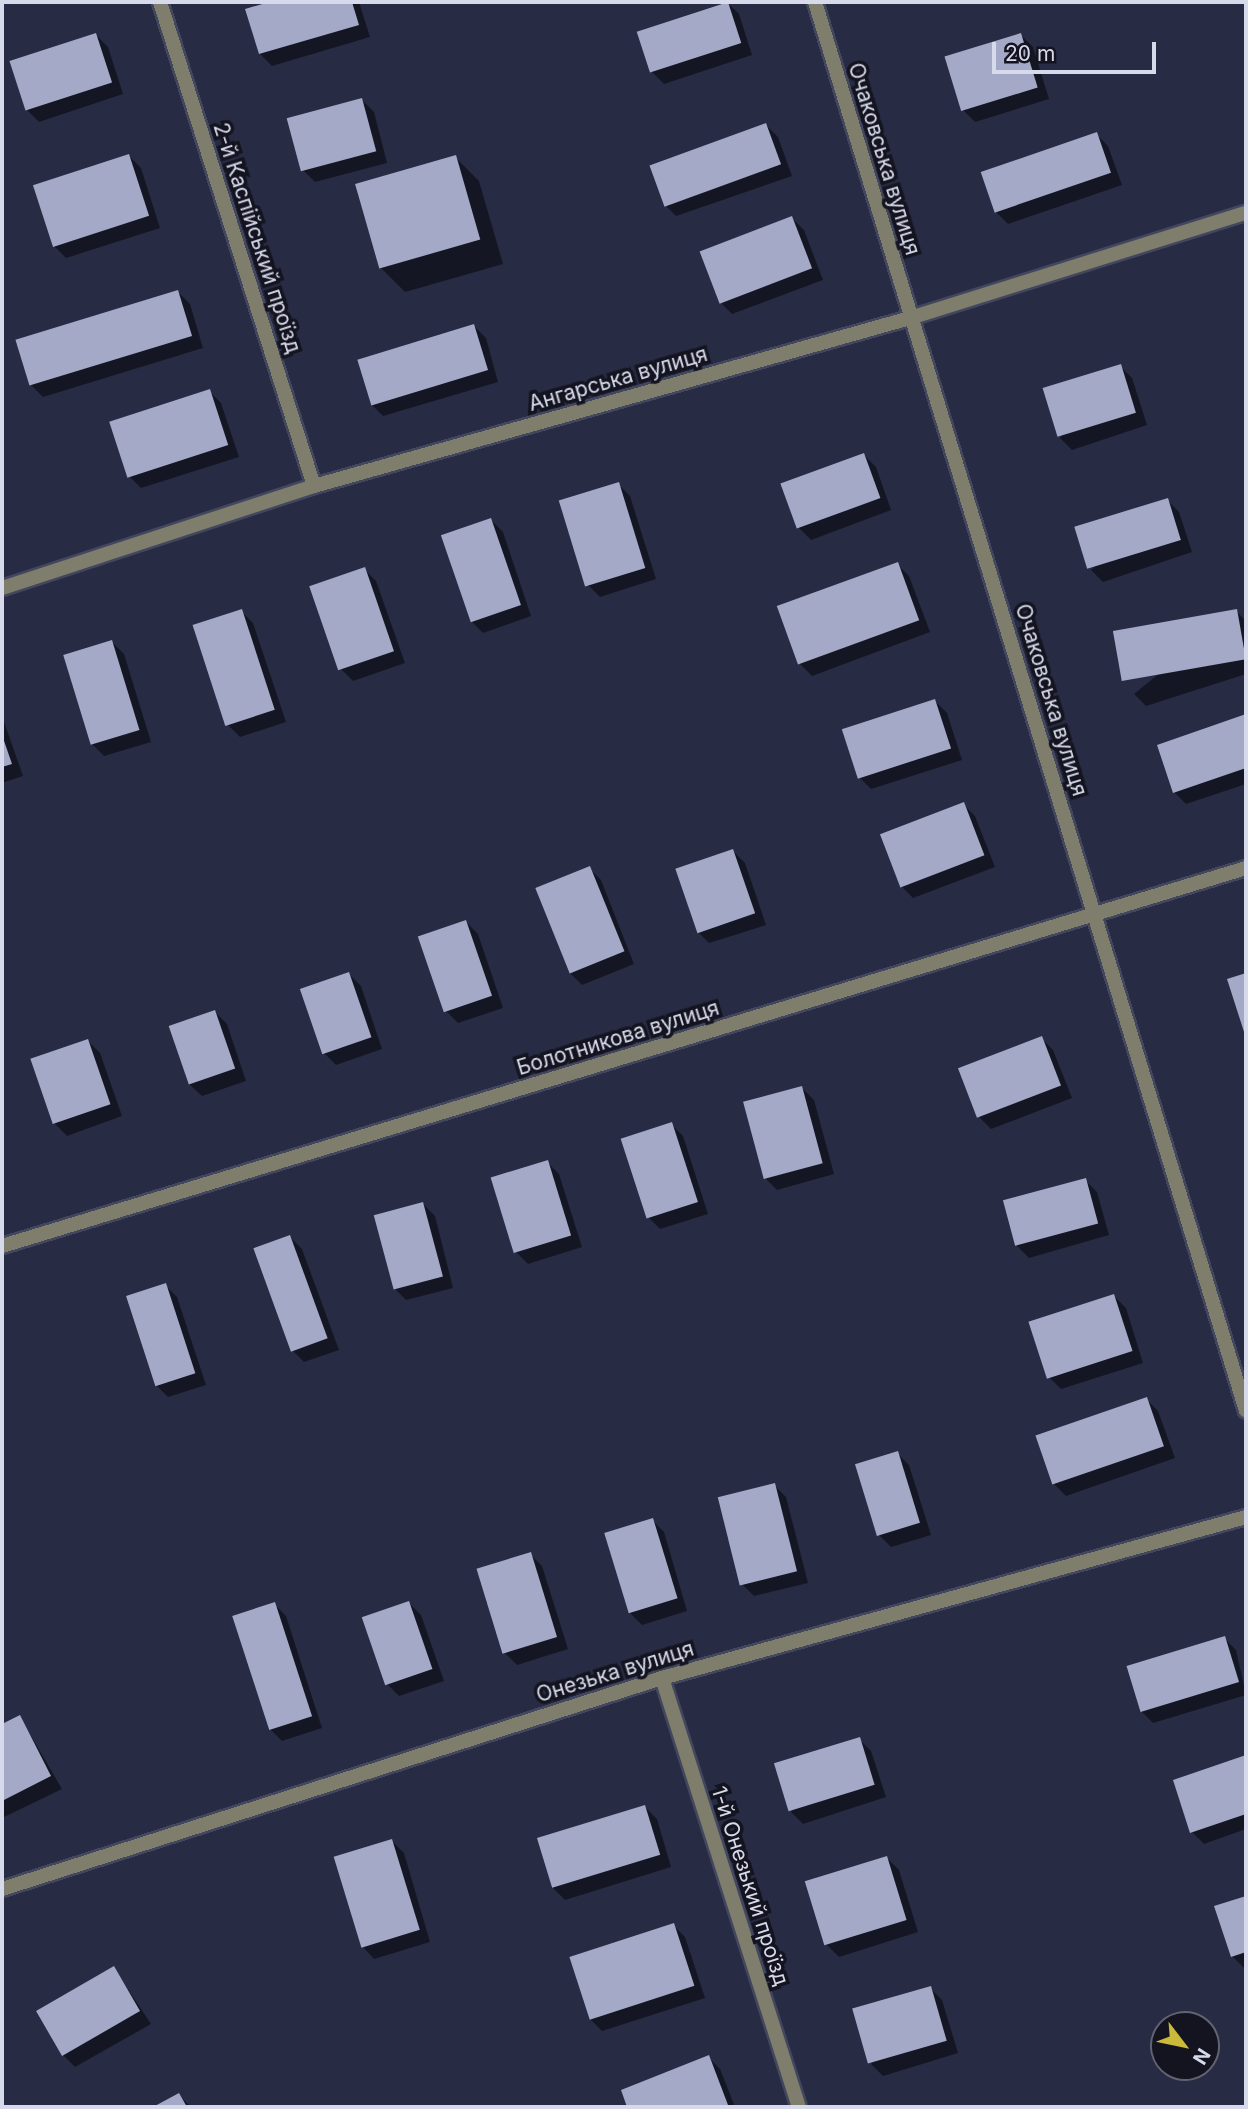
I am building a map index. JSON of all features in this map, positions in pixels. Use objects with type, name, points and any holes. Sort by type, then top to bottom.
[{"type":"street","name":"2-й Каспійський проїзд","points":[[160,2],[314,486]]},
{"type":"street","name":"Очаковська вулиця","points":[[815,2],[1246,1412]]},
{"type":"street","name":"Ангарська вулиця","points":[[2,588],[314,486],[910,318],[1246,213]]},
{"type":"street","name":"Болотникова вулиця","points":[[2,1246],[1246,868]]},
{"type":"street","name":"Онезька вулиця","points":[[2,1889],[662,1678],[1246,1517]]},
{"type":"street","name":"1-й Онезький проїзд","points":[[662,1678],[799,2107]]},
{"type":"building","points":[[269,2],[352,2],[359,25],[259,54],[245,9]]},
{"type":"building","points":[[728,2],[741,43],[650,73],[637,32]]},
{"type":"building","points":[[96,33],[112,82],[26,111],[9,61]]},
{"type":"building","points":[[1021,33],[1038,88],[961,111],[944,56]]},
{"type":"building","points":[[362,98],[376,151],[301,171],[287,118]]},
{"type":"building","points":[[766,123],[781,164],[665,207],[649,165]]},
{"type":"building","points":[[1097,132],[1111,173],[995,213],[981,172]]},
{"type":"building","points":[[129,154],[149,216],[53,247],[33,185]]},
{"type":"building","points":[[456,155],[480,240],[379,269],[355,184]]},
{"type":"building","points":[[792,216],[812,268],[720,304],[700,251]]},
{"type":"building","points":[[178,290],[192,336],[29,386],[15,340]]},
{"type":"building","points":[[474,324],[488,370],[371,406],[357,360]]},
{"type":"building","points":[[1121,364],[1136,413],[1057,437],[1043,388]]},
{"type":"building","points":[[210,389],[228,445],[127,478],[109,422]]},
{"type":"building","points":[[864,453],[880,498],[797,529],[780,483]]},
{"type":"building","points":[[619,482],[645,568],[585,586],[559,500]]},
{"type":"building","points":[[1168,498],[1181,540],[1087,569],[1074,527]]},
{"type":"building","points":[[491,518],[521,605],[471,622],[441,535]]},
{"type":"building","points":[[898,562],[919,620],[798,664],[777,606]]},
{"type":"building","points":[[365,567],[394,651],[338,670],[309,586]]},
{"type":"building","points":[[242,609],[275,710],[225,726],[193,625]]},
{"type":"building","points":[[1237,609],[1246,659],[1122,681],[1113,631]]},
{"type":"building","points":[[112,640],[139,730],[91,745],[63,655]]},
{"type":"building","points":[[935,699],[951,748],[858,779],[842,729]]},
{"type":"building","points":[[1246,714],[1246,768],[1173,793],[1157,745]]},
{"type":"building","points":[[2,735],[12,764],[2,767]]},
{"type":"building","points":[[964,802],[984,855],[900,887],[880,834]]},
{"type":"building","points":[[733,849],[755,913],[697,933],[675,869]]},
{"type":"building","points":[[590,866],[624,951],[570,973],[535,888]]},
{"type":"building","points":[[466,920],[492,996],[444,1012],[418,937]]},
{"type":"building","points":[[349,972],[371,1037],[322,1054],[300,989]]},
{"type":"building","points":[[1246,973],[1246,1038],[1227,979]]},
{"type":"building","points":[[215,1010],[235,1069],[189,1085],[169,1026]]},
{"type":"building","points":[[1042,1036],[1061,1085],[977,1118],[958,1068]]},
{"type":"building","points":[[88,1039],[110,1104],[53,1124],[30,1059]]},
{"type":"building","points":[[802,1086],[823,1163],[764,1179],[743,1102]]},
{"type":"building","points":[[672,1122],[698,1202],[647,1219],[621,1139]]},
{"type":"building","points":[[548,1160],[571,1236],[514,1253],[491,1178]]},
{"type":"building","points":[[1086,1178],[1098,1223],[1015,1246],[1003,1200]]},
{"type":"building","points":[[423,1202],[443,1276],[394,1290],[374,1215]]},
{"type":"building","points":[[290,1235],[328,1338],[291,1352],[253,1248]]},
{"type":"building","points":[[166,1283],[195,1373],[155,1386],[126,1296]]},
{"type":"building","points":[[1114,1294],[1133,1351],[1047,1379],[1028,1322]]},
{"type":"building","points":[[1147,1397],[1164,1446],[1052,1485],[1035,1435]]},
{"type":"building","points":[[898,1451],[920,1523],[877,1536],[855,1464]]},
{"type":"building","points":[[775,1483],[797,1571],[740,1586],[718,1497]]},
{"type":"building","points":[[653,1518],[678,1598],[629,1613],[604,1533]]},
{"type":"building","points":[[531,1552],[557,1637],[503,1654],[476,1569]]},
{"type":"building","points":[[409,1601],[432,1669],[385,1685],[362,1617]]},
{"type":"building","points":[[275,1602],[312,1716],[269,1730],[232,1616]]},
{"type":"building","points":[[1225,1636],[1239,1682],[1141,1712],[1127,1666]]},
{"type":"building","points":[[20,1715],[51,1776],[2,1801],[2,1724]]},
{"type":"building","points":[[860,1737],[875,1785],[789,1811],[774,1763]]},
{"type":"building","points":[[1246,1755],[1246,1814],[1190,1833],[1173,1780]]},
{"type":"building","points":[[645,1805],[660,1855],[552,1888],[537,1838]]},
{"type":"building","points":[[392,1839],[420,1930],[361,1948],[334,1857]]},
{"type":"building","points":[[887,1856],[907,1920],[824,1945],[805,1881]]},
{"type":"building","points":[[1246,1896],[1246,1952],[1231,1957],[1214,1906]]},
{"type":"building","points":[[674,1923],[694,1986],[590,2020],[569,1957]]},
{"type":"building","points":[[114,1966],[140,2011],[62,2056],[36,2011]]},
{"type":"building","points":[[931,1986],[947,2041],[868,2063],[852,2009]]},
{"type":"building","points":[[709,2055],[728,2105],[627,2107],[621,2090]]},
{"type":"building","points":[[179,2093],[187,2107],[153,2107]]}]
